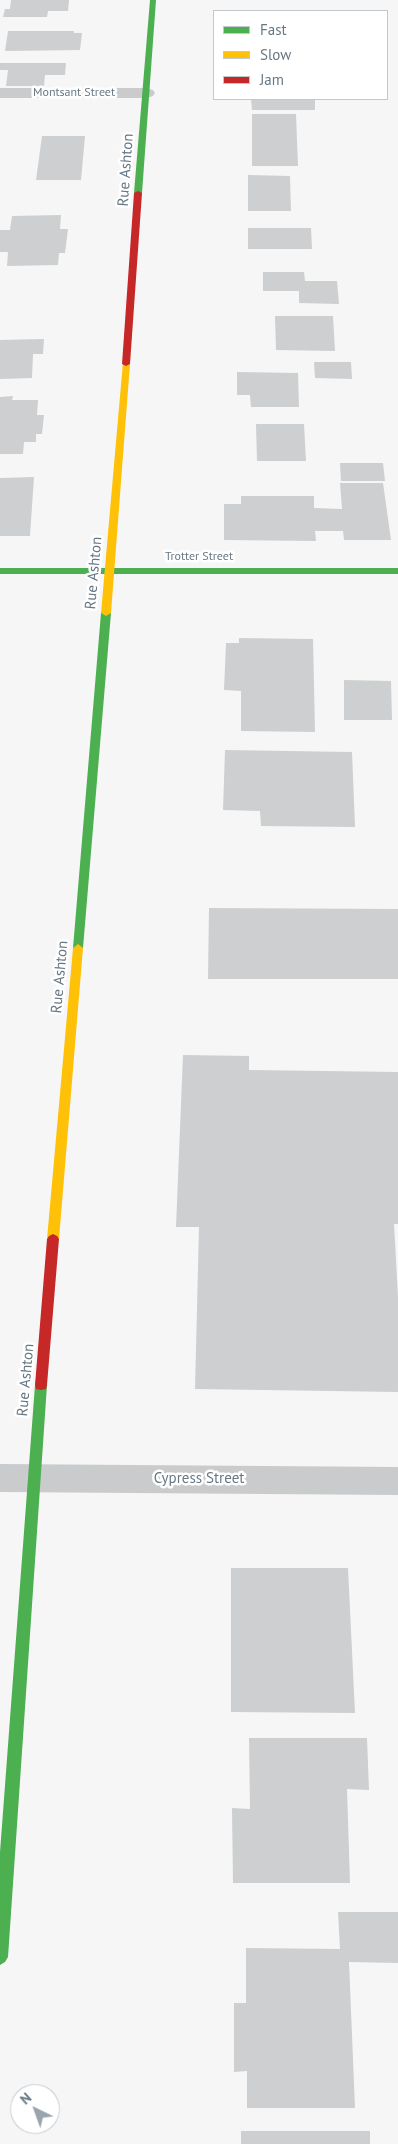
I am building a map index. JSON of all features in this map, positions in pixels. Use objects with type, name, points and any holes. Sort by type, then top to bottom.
[{"type":"street","name":"Rue Ashton","points":[[0,1957],[33,1478],[110,571],[153,0]]},
{"type":"street","name":"Montsant Street","points":[[0,93],[147,93]]},
{"type":"street","name":"Trotter Street","points":[[0,571],[398,571]]},
{"type":"street","name":"Cypress Street","points":[[0,1478],[398,1481]]},
{"type":"building","points":[[11,0],[69,0],[68,11],[48,11],[47,17],[3,17],[5,9],[10,9]]},
{"type":"building","points":[[8,31],[74,31],[74,33],[82,33],[80,50],[5,51]]},
{"type":"building","points":[[0,63],[66,63],[65,75],[45,75],[44,86],[6,86],[8,70],[0,70]]},
{"type":"building","points":[[251,100],[315,100],[315,110],[252,110]]},
{"type":"building","points":[[252,114],[296,114],[298,166],[252,166]]},
{"type":"building","points":[[42,136],[85,136],[81,180],[36,180]]},
{"type":"building","points":[[248,175],[290,176],[291,211],[248,211]]},
{"type":"building","points":[[61,215],[60,229],[68,229],[65,253],[59,253],[58,265],[7,266],[8,252],[0,252],[0,230],[10,230],[12,216]]},
{"type":"building","points":[[248,228],[311,228],[312,249],[248,249]]},
{"type":"building","points":[[263,272],[304,272],[305,281],[337,281],[339,304],[299,303],[299,291],[263,291]]},
{"type":"building","points":[[275,316],[333,316],[335,351],[276,350]]},
{"type":"building","points":[[44,339],[43,354],[33,354],[32,378],[0,379],[0,340]]},
{"type":"building","points":[[314,362],[351,362],[352,379],[315,378]]},
{"type":"building","points":[[237,372],[298,373],[299,407],[251,407],[250,395],[237,395]]},
{"type":"building","points":[[13,396],[12,400],[38,400],[37,415],[44,415],[42,434],[36,434],[36,442],[24,442],[23,454],[0,454],[0,397]]},
{"type":"building","points":[[256,424],[304,424],[306,461],[257,461]]},
{"type":"building","points":[[340,463],[383,463],[385,481],[341,481]]},
{"type":"building","points":[[34,477],[30,536],[0,536],[0,478]]},
{"type":"building","points":[[340,483],[383,483],[391,540],[344,540],[343,531],[315,531],[316,541],[224,540],[224,504],[241,504],[241,496],[314,496],[314,508],[342,509]]},
{"type":"building","points":[[239,638],[313,639],[315,732],[241,731],[241,691],[224,690],[226,643],[239,643]]},
{"type":"building","points":[[344,680],[391,681],[392,720],[344,720]]},
{"type":"building","points":[[225,750],[352,752],[355,827],[261,826],[260,811],[223,810]]},
{"type":"building","points":[[209,908],[398,909],[398,979],[208,979]]},
{"type":"building","points":[[183,1055],[249,1056],[249,1070],[398,1072],[398,1224],[394,1224],[398,1297],[398,1392],[195,1389],[199,1227],[176,1227]]},
{"type":"building","points":[[231,1568],[348,1568],[355,1713],[231,1712]]},
{"type":"building","points":[[249,1738],[367,1738],[369,1790],[347,1789],[350,1883],[233,1883],[232,1808],[250,1809]]},
{"type":"building","points":[[338,1912],[398,1912],[398,1963],[349,1962],[355,2108],[247,2108],[247,2071],[234,2072],[234,2003],[246,2003],[246,1948],[340,1949]]},
{"type":"building","points":[[241,2131],[370,2131],[370,2144],[241,2144]]},
{"type":"traffic: fast","points":[[138,193],[153,0]]},
{"type":"traffic: fast","points":[[0,571],[398,571]]},
{"type":"traffic: fast","points":[[78,948],[106,613]]},
{"type":"traffic: fast","points":[[0,1957],[41,1385]]},
{"type":"traffic: slow","points":[[106,613],[126,364]]},
{"type":"traffic: slow","points":[[53,1239],[78,948]]},
{"type":"traffic: jam","points":[[126,364],[138,193]]},
{"type":"traffic: jam","points":[[41,1385],[53,1239]]}]
